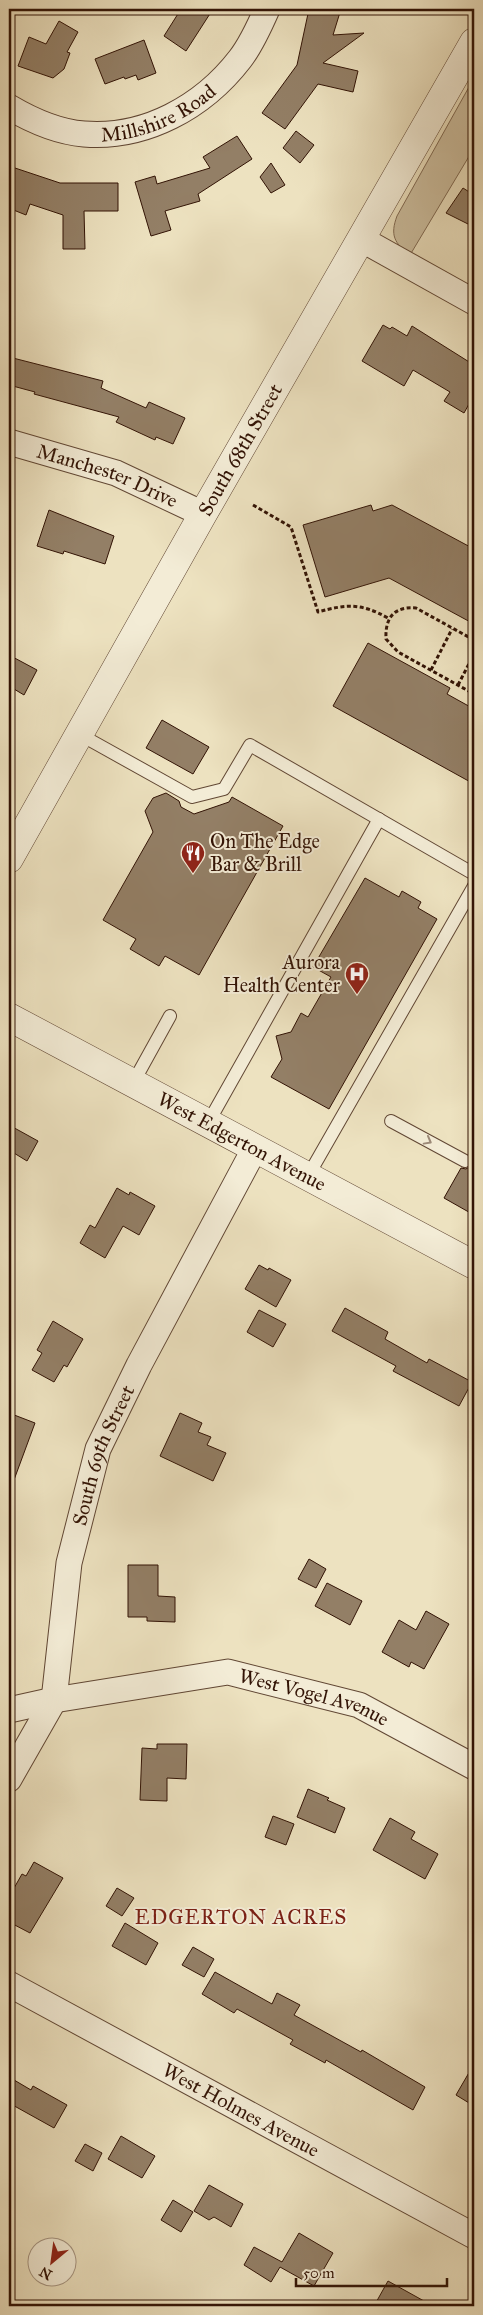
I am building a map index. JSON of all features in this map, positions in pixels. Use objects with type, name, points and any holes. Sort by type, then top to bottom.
[{"type":"street","name":"Millshire Road","points":[[9,107],[32,120],[83,134],[121,134],[170,118],[211,91],[241,58],[267,9]]},
{"type":"street","name":"South 68th Street","points":[[9,859],[203,514],[474,42]]},
{"type":"street","points":[[361,239],[474,302]]},
{"type":"street","name":"Manchester Drive","points":[[9,442],[116,473],[203,514]]},
{"type":"street","name":"West Edgerton Avenue","points":[[9,1017],[474,1265]]},
{"type":"street","name":"South 69th Street","points":[[9,1779],[54,1700],[69,1563],[98,1449],[139,1365],[255,1148]]},
{"type":"street","name":"West Vogel Avenue","points":[[54,1700],[228,1672],[359,1705],[474,1768]]},
{"type":"street","points":[[9,1710],[54,1700]]},
{"type":"street","name":"West Holmes Avenue","points":[[9,1984],[474,2236]]},
{"type":"lane","points":[[79,734],[192,797],[224,789],[250,745],[474,874]]},
{"type":"lane","points":[[208,1123],[379,819]]},
{"type":"lane","points":[[308,1176],[474,886]]},
{"type":"lane","points":[[133,1083],[170,1016]]},
{"type":"lane","points":[[391,1121],[465,1162]]},
{"type":"path","points":[[253,505],[291,527],[318,612],[346,605],[372,609],[388,618]]},
{"type":"path","points":[[474,640],[416,608],[399,609],[388,618],[386,639],[390,646],[474,694]]},
{"type":"path","points":[[431,670],[452,628]]},
{"type":"path","points":[[458,685],[474,654]]},
{"type":"shaded area","points":[[474,78],[474,148],[410,255],[400,247],[395,238],[394,228],[397,216]]},
{"type":"building","points":[[181,9],[213,9],[186,51],[164,36]]},
{"type":"building","points":[[309,9],[341,9],[333,35],[364,33],[323,63],[358,71],[353,92],[318,84],[285,129],[262,113],[297,65]]},
{"type":"building","points":[[59,21],[78,32],[67,52],[70,53],[64,69],[53,78],[18,66],[29,37],[46,44]]},
{"type":"building","points":[[144,40],[156,73],[138,80],[136,75],[105,84],[95,59]]},
{"type":"building","points":[[296,131],[314,145],[300,163],[283,148]]},
{"type":"building","points":[[237,136],[252,159],[198,194],[200,201],[165,211],[171,230],[151,236],[135,182],[155,176],[157,184],[210,168],[203,157]]},
{"type":"building","points":[[271,163],[285,185],[271,193],[260,177]]},
{"type":"building","points":[[12,167],[60,183],[118,183],[118,211],[84,211],[85,249],[63,249],[63,215],[30,204],[26,215],[11,209],[14,199],[9,197],[9,177]]},
{"type":"building","points":[[463,188],[474,195],[474,227],[446,213]]},
{"type":"building","points":[[383,325],[390,329],[392,327],[407,336],[412,326],[474,365],[474,395],[464,413],[444,401],[450,392],[413,370],[404,386],[362,361]]},
{"type":"building","points":[[9,357],[103,381],[101,388],[146,408],[149,402],[185,418],[173,444],[156,437],[155,440],[116,422],[119,417],[34,394],[35,392],[9,385]]},
{"type":"building","points":[[371,505],[373,511],[392,505],[474,549],[474,624],[389,578],[325,597],[303,525]]},
{"type":"building","points":[[49,510],[114,536],[105,564],[64,551],[63,554],[37,546]]},
{"type":"building","points":[[368,643],[450,688],[447,694],[474,709],[474,784],[333,706]]},
{"type":"building","points":[[9,655],[37,670],[24,695],[9,686]]},
{"type":"building","points":[[162,720],[209,747],[193,774],[146,748]]},
{"type":"building","name":"On The Edge Bar & Brill","points":[[166,793],[179,801],[181,807],[194,814],[229,802],[232,797],[283,826],[199,975],[165,956],[159,966],[130,949],[136,939],[103,920],[153,832],[145,811],[153,798]]},
{"type":"building","name":"Aurora Health Center","points":[[365,878],[399,897],[402,891],[421,902],[418,908],[437,919],[329,1109],[271,1077],[282,1059],[276,1036],[291,1032],[301,1013],[308,1017],[331,977],[313,967]]},
{"type":"building","points":[[9,1125],[38,1141],[27,1161],[9,1150]]},
{"type":"building","points":[[474,1144],[474,1215],[444,1198],[461,1168],[466,1169],[472,1165],[473,1160],[469,1154]]},
{"type":"building","points":[[117,1188],[129,1195],[130,1192],[155,1206],[139,1235],[123,1226],[105,1258],[80,1243],[90,1225],[95,1228]]},
{"type":"building","points":[[259,1265],[268,1270],[269,1268],[291,1280],[276,1307],[245,1289]]},
{"type":"building","points":[[345,1308],[388,1332],[385,1339],[427,1363],[429,1359],[472,1382],[459,1406],[393,1371],[396,1366],[332,1331]]},
{"type":"building","points":[[259,1310],[286,1324],[273,1347],[247,1332]]},
{"type":"building","points":[[53,1321],[83,1339],[67,1367],[64,1365],[54,1382],[32,1370],[42,1353],[37,1350]]},
{"type":"building","points":[[9,1413],[35,1423],[11,1488],[9,1488]]},
{"type":"building","points":[[180,1413],[202,1423],[198,1432],[211,1437],[207,1445],[226,1453],[213,1481],[160,1456]]},
{"type":"building","points":[[309,1559],[326,1569],[316,1588],[298,1579]]},
{"type":"building","points":[[128,1565],[158,1565],[158,1596],[175,1597],[175,1622],[147,1621],[147,1617],[128,1617]]},
{"type":"building","points":[[327,1583],[362,1601],[350,1625],[315,1606]]},
{"type":"building","points":[[426,1611],[449,1624],[424,1669],[411,1662],[409,1667],[382,1652],[399,1620],[416,1630]]},
{"type":"building","points":[[157,1744],[187,1744],[186,1779],[167,1778],[167,1801],[140,1800],[142,1748],[157,1749]]},
{"type":"building","points":[[308,1789],[329,1798],[327,1800],[345,1808],[335,1833],[297,1817]]},
{"type":"building","points":[[273,1816],[294,1824],[286,1845],[265,1837]]},
{"type":"building","points":[[390,1818],[415,1832],[411,1839],[438,1854],[425,1879],[373,1850]]},
{"type":"building","points":[[34,1862],[63,1878],[30,1933],[9,1922],[9,1897],[22,1874],[26,1876]]},
{"type":"building","points":[[117,1888],[134,1898],[122,1916],[106,1906]]},
{"type":"building","points":[[125,1923],[158,1943],[146,1965],[112,1946]]},
{"type":"building","points":[[193,1947],[214,1959],[204,1977],[182,1965]]},
{"type":"building","points":[[215,1972],[272,2004],[277,1993],[300,2005],[294,2015],[361,2052],[362,2050],[425,2087],[413,2110],[326,2060],[325,2063],[290,2044],[293,2040],[237,2009],[234,2013],[202,1994]]},
{"type":"building","points":[[474,2064],[474,2106],[456,2095]]},
{"type":"building","points":[[9,2077],[31,2090],[33,2086],[67,2105],[54,2128],[9,2103]]},
{"type":"building","points":[[121,2136],[155,2156],[142,2178],[108,2159]]},
{"type":"building","points":[[85,2144],[102,2153],[93,2171],[75,2161]]},
{"type":"building","points":[[209,2185],[243,2204],[231,2227],[214,2217],[209,2220],[194,2211]]},
{"type":"building","points":[[173,2200],[193,2212],[181,2232],[161,2220]]},
{"type":"building","points":[[299,2233],[333,2253],[314,2286],[280,2267],[271,2282],[244,2265],[254,2247],[282,2262]]},
{"type":"building","points":[[388,2281],[433,2306],[374,2306]]},
{"type":"place","name":"On The Edge Bar & Brill","points":[[193,874]]},
{"type":"place","name":"Aurora Health Center","points":[[357,995]]},
{"type":"district","name":"EDGERTON ACRES","points":[[241,1917]]}]
